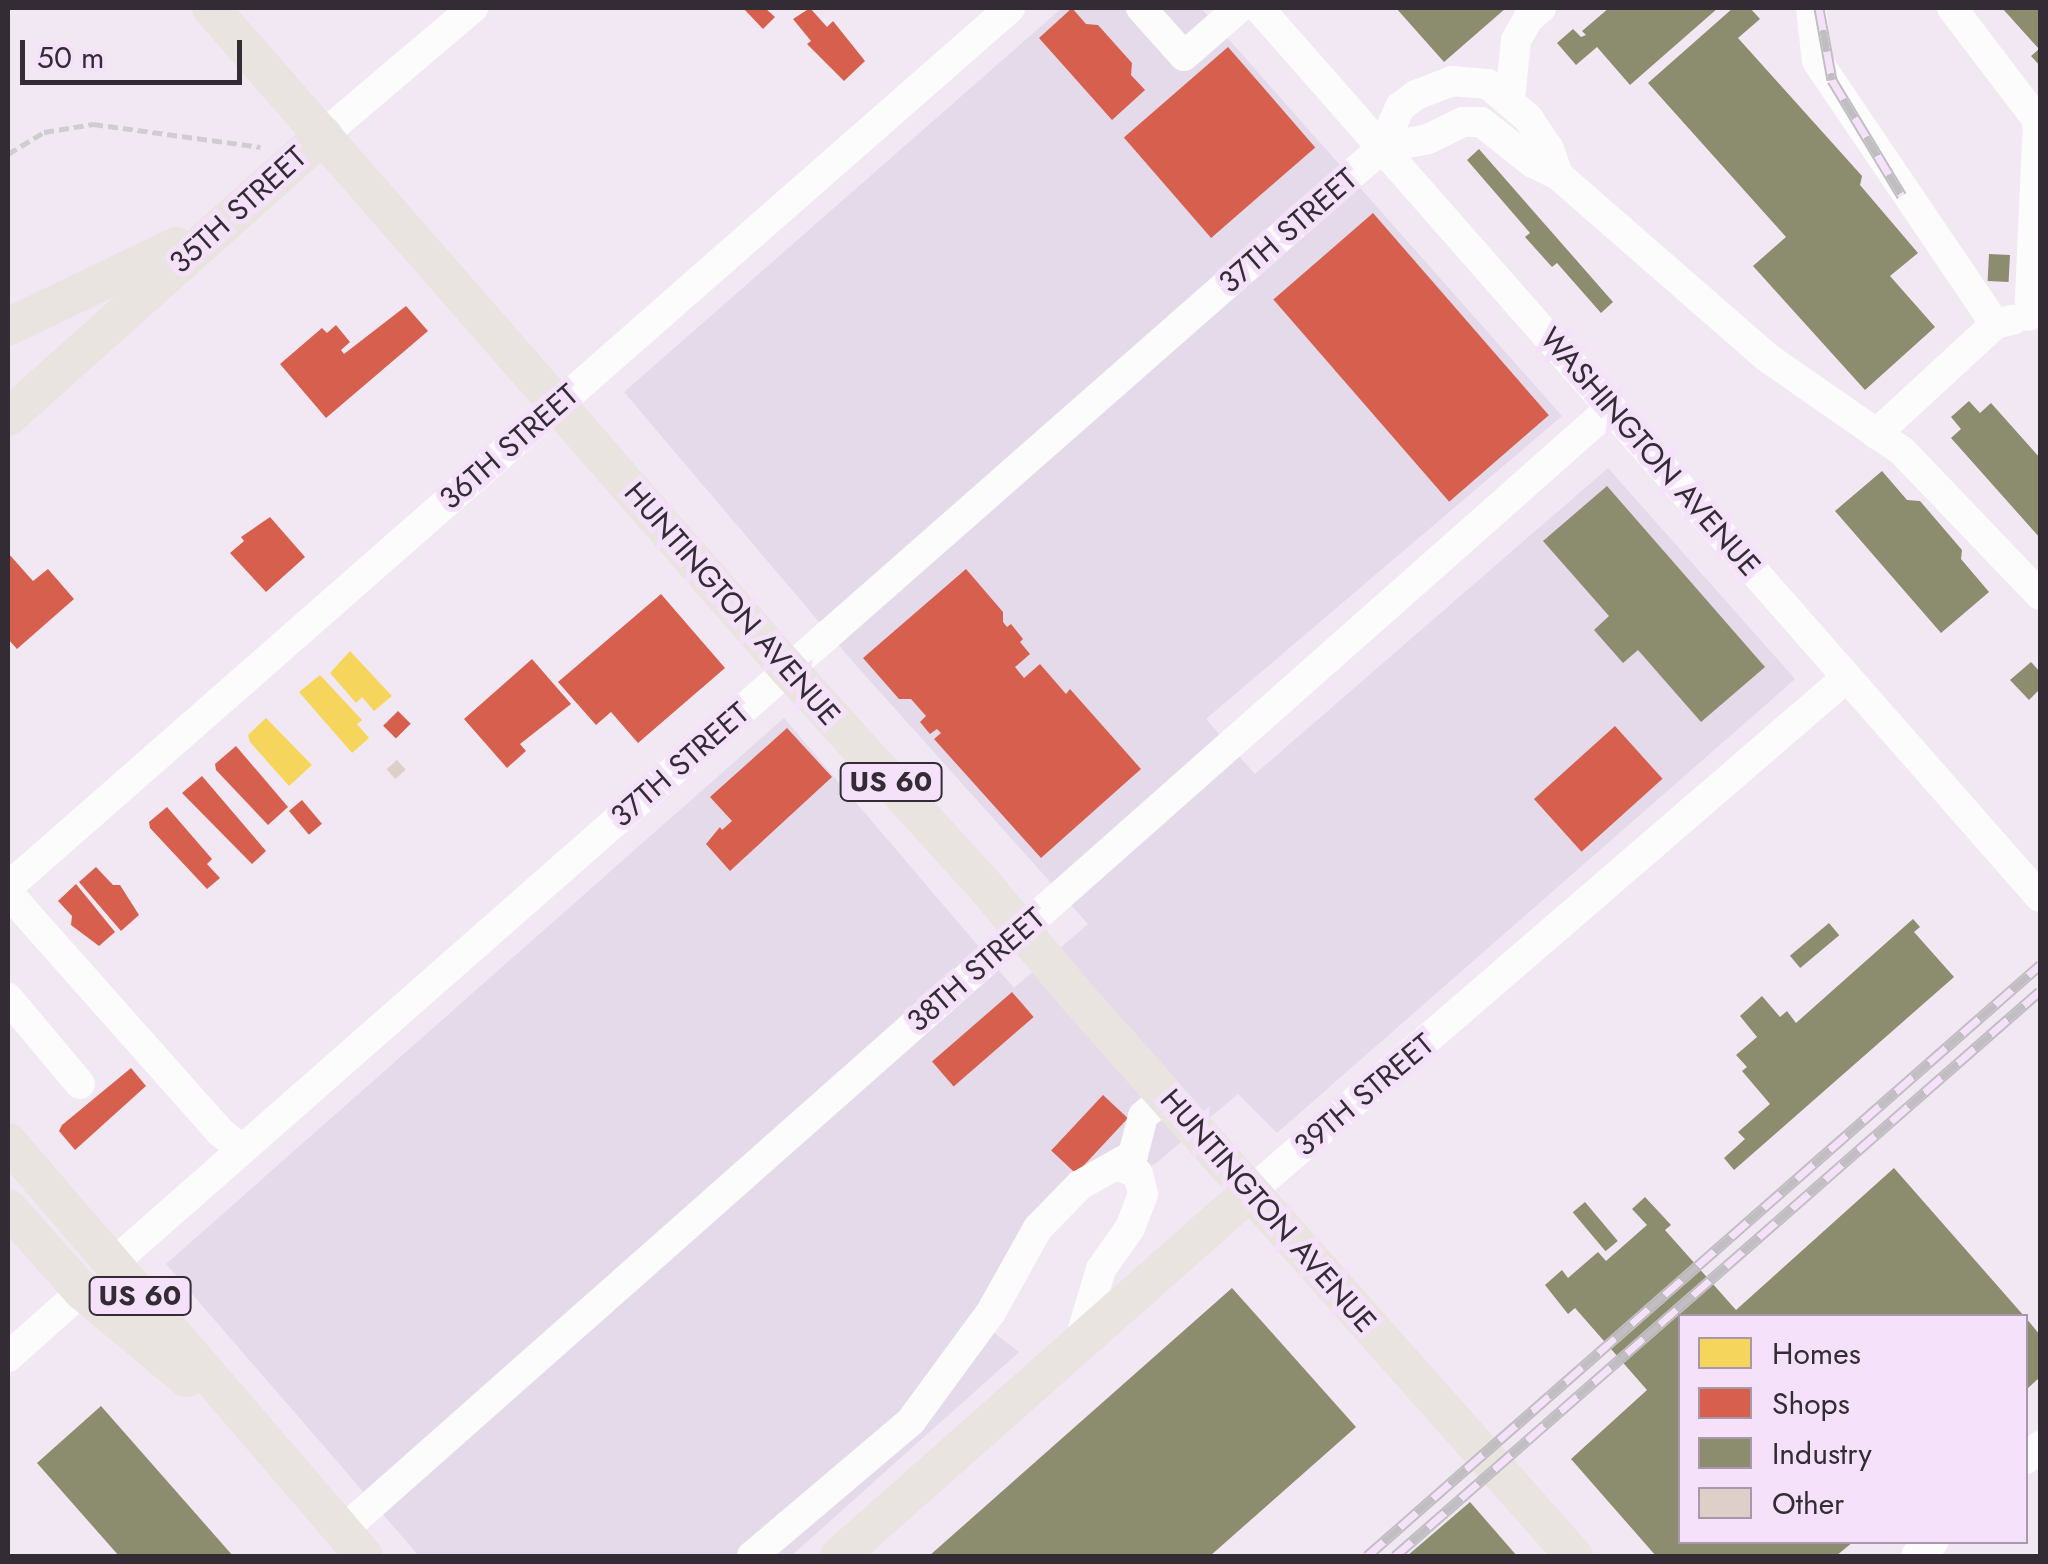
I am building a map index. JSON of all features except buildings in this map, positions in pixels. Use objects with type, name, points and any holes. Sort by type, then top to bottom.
[{"type":"main road","name":"HUNTINGTON AVENUE","points":[[212,12],[1574,1556]]},
{"type":"main road","name":"35TH STREET","points":[[8,417],[323,135]]},
{"type":"main road","points":[[8,327],[122,275],[229,218]]},
{"type":"main road","name":"US 60","points":[[8,1142],[353,1544]]},
{"type":"main road","name":"39TH STREET","points":[[839,1556],[1250,1192]]},
{"type":"main road","points":[[8,1208],[82,1291],[273,1451]]},
{"type":"street","name":"35TH STREET","points":[[323,135],[473,8]]},
{"type":"street","name":"36TH STREET","points":[[8,890],[1010,8]]},
{"type":"street","points":[[1141,8],[1184,56],[1239,8]]},
{"type":"street","name":"WASHINGTON AVENUE","points":[[1259,8],[2040,897]]},
{"type":"street","points":[[1510,98],[1516,40],[1528,19],[1541,8]]},
{"type":"street","points":[[1811,8],[1817,60],[1995,324]]},
{"type":"street","points":[[1876,434],[1995,324],[2035,314],[2038,121],[1952,8]]},
{"type":"street","points":[[1382,148],[1400,107],[1432,86],[1452,81],[1488,84],[1510,98],[1549,149],[1558,175]]},
{"type":"street","points":[[1382,148],[1428,139],[1463,122],[1481,122],[1533,163],[1558,175],[1768,358],[1902,452],[2040,595]]},
{"type":"street","name":"37TH STREET","points":[[112,1264],[1382,148]]},
{"type":"street","name":"38TH STREET","points":[[353,1544],[1021,930],[1611,408]]},
{"type":"street","name":"39TH STREET","points":[[1250,1192],[1848,677]]},
{"type":"street","points":[[8,890],[220,1132],[242,1150]]},
{"type":"street","points":[[8,998],[80,1084]]},
{"type":"street","points":[[752,1556],[911,1422],[990,1312],[1038,1228],[1080,1185],[1133,1154],[1143,1116],[1166,1096]]},
{"type":"street","points":[[1079,1342],[1101,1269],[1130,1228],[1143,1194],[1138,1174],[1118,1165]]},
{"type":"street","points":[[8,1358],[82,1291]]},
{"type":"path","points":[[8,154],[44,132],[93,124],[263,148]]},
{"type":"shaded area","points":[[1062,8],[1201,8],[1562,416],[1206,719],[1255,774],[1608,468],[1795,679],[1277,1133],[1238,1094],[1155,1164],[1103,1184],[1065,1210],[993,1332],[1019,1352],[791,1556],[419,1556],[166,1264],[784,718],[1014,988],[1088,924],[853,662],[624,392]]},
{"type":"railway","points":[[1819,8],[1832,80],[1902,196]]},
{"type":"railway","points":[[1367,1556],[2040,965]]},
{"type":"railway","points":[[1395,1556],[2040,991]]}]
